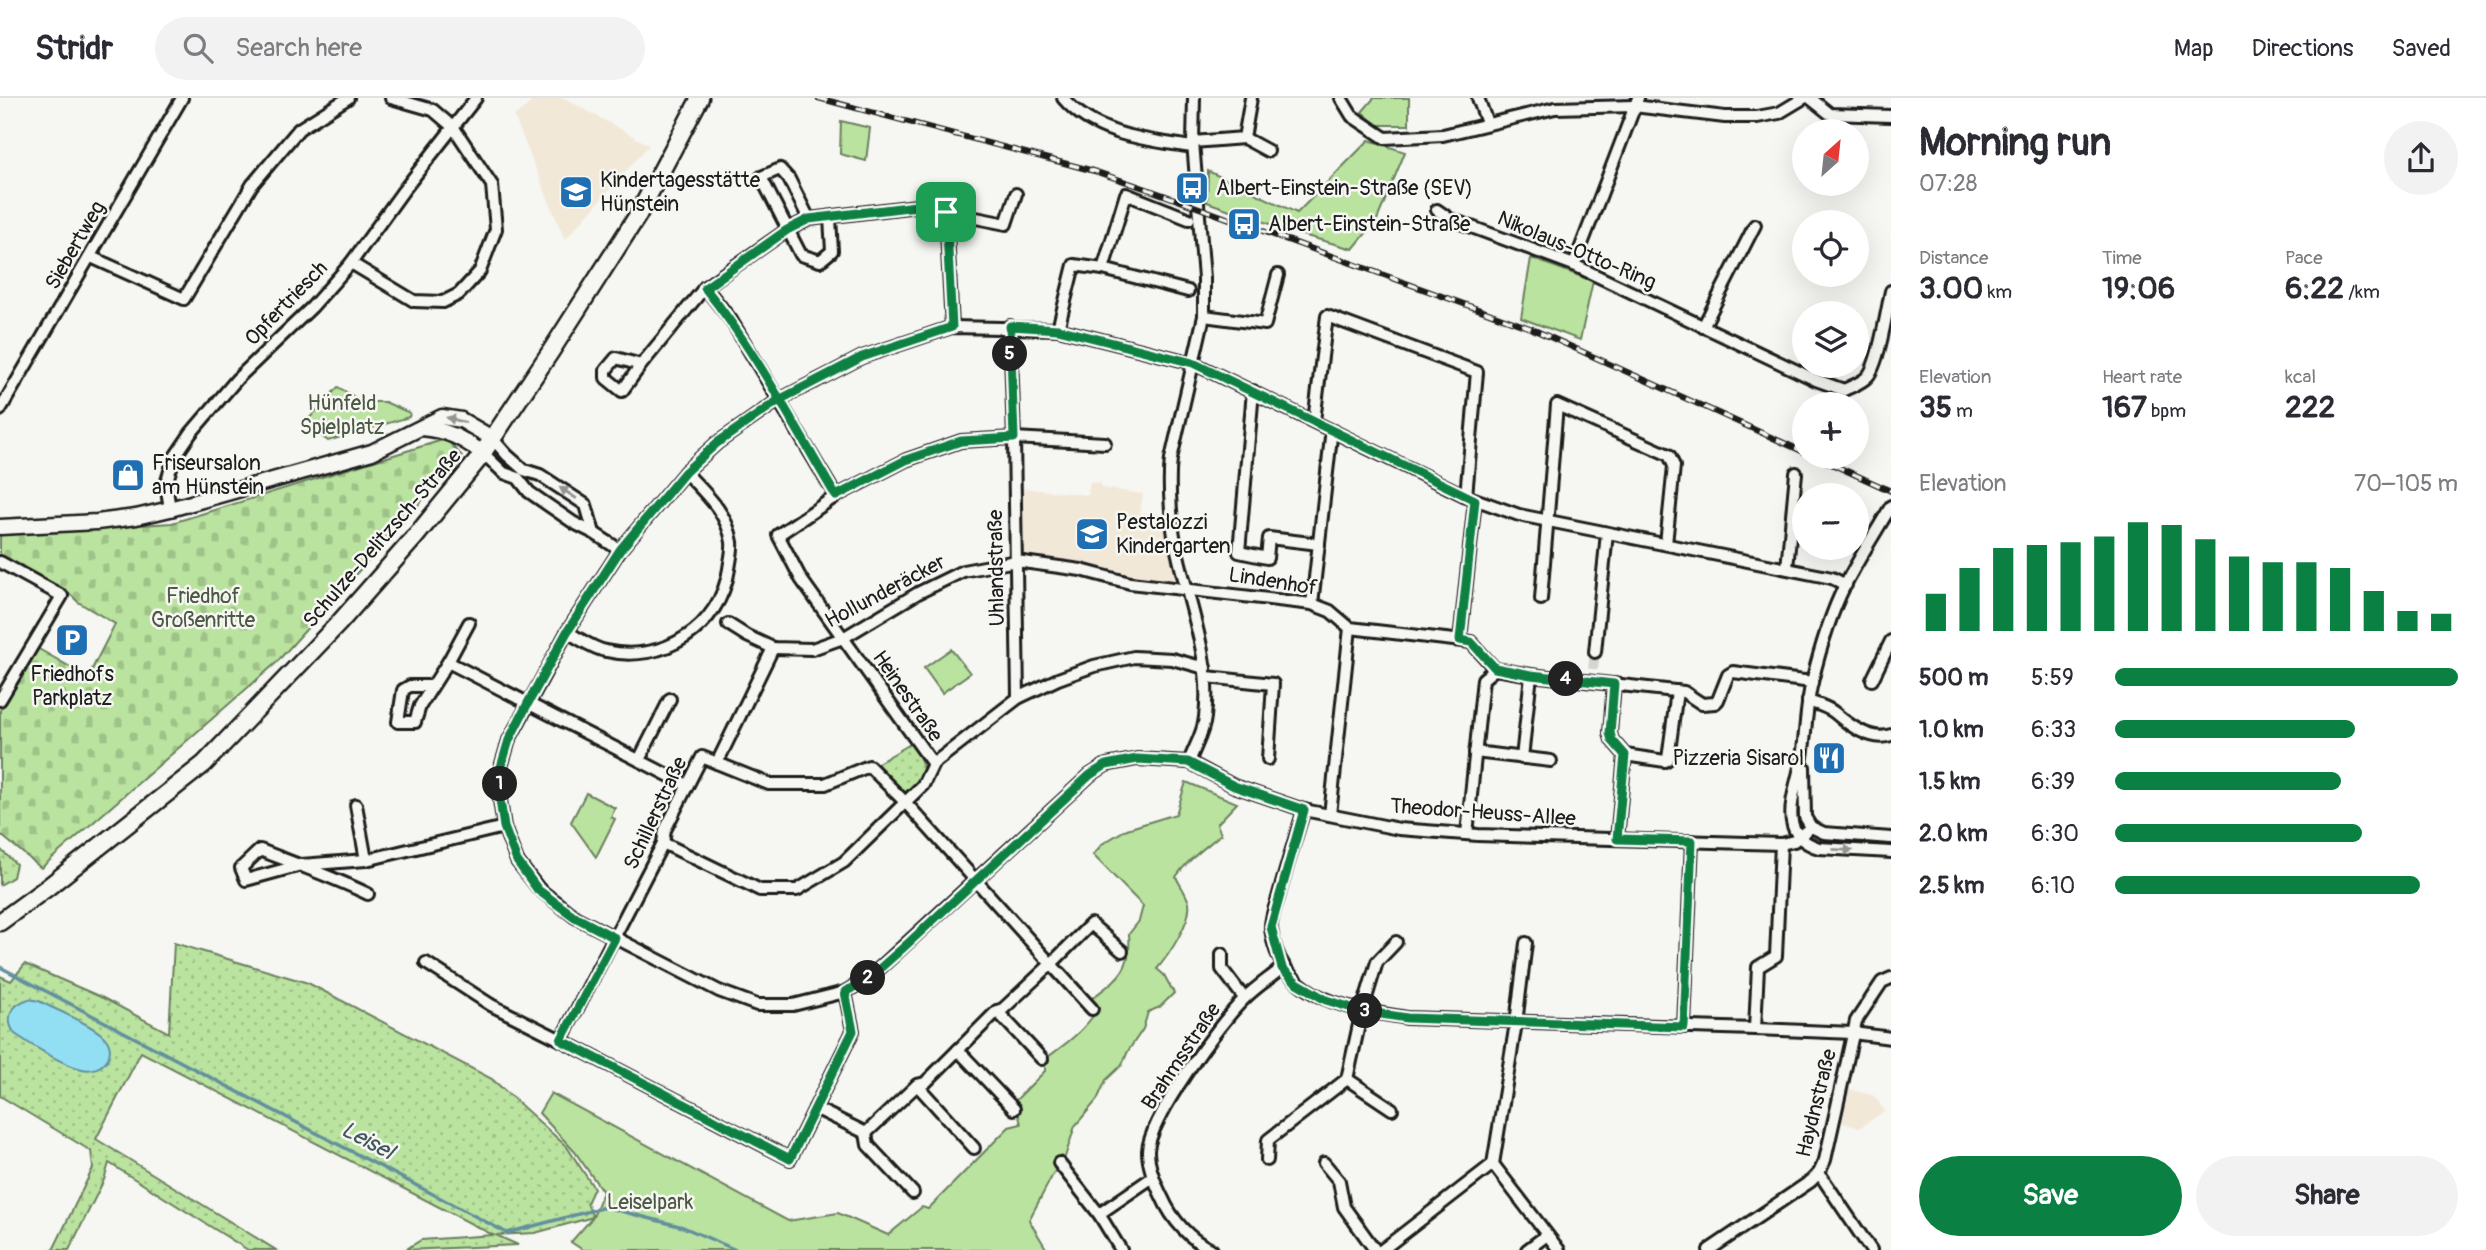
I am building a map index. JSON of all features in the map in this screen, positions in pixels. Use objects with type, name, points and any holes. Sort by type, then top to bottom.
[{"type":"main road","name":"Schulze-Delitzsch-Straße","points":[[0,922],[204,764],[339,624],[415,537],[483,453],[638,215],[700,98]]},
{"type":"street","name":"Siebertweg","points":[[0,410],[182,98]]},
{"type":"street","points":[[91,257],[184,299],[253,185],[299,129],[348,98]]},
{"type":"street","points":[[351,263],[414,301],[443,302],[459,294],[480,271],[496,229],[492,186],[454,128],[433,110],[391,98]]},
{"type":"street","name":"Opfertriesch","points":[[170,509],[166,484],[174,457],[191,433],[237,379],[312,307],[351,263],[476,98]]},
{"type":"street","points":[[1063,98],[1097,124],[1132,138],[1193,144],[1244,138],[1268,150]]},
{"type":"street","points":[[1188,762],[1205,719],[1206,672],[1197,619],[1177,553],[1169,477],[1204,316],[1204,278],[1193,144],[1194,98]]},
{"type":"street","points":[[1244,138],[1251,98]]},
{"type":"street","points":[[1341,98],[1352,116],[1385,138],[1443,135],[1555,108],[1636,102],[1725,117],[1757,117],[1779,113],[1804,98]]},
{"type":"street","points":[[1478,98],[1487,123]]},
{"type":"street","points":[[1810,98],[1830,114],[1891,116]]},
{"type":"street","points":[[1574,265],[1636,102]]},
{"type":"street","points":[[809,219],[789,179],[780,169],[761,177],[801,255],[820,261],[832,251],[830,218]]},
{"type":"street","points":[[641,365],[705,288],[787,230],[809,219],[925,205],[1006,224],[1016,194]]},
{"type":"street","points":[[1103,269],[1126,194],[1189,219]]},
{"type":"street","name":"Nikolaus-Otto-Ring","points":[[1437,210],[1450,219],[1574,265],[1816,380],[1844,390],[1868,376],[1874,364],[1891,291]]},
{"type":"street","points":[[946,212],[952,327]]},
{"type":"street","points":[[1703,327],[1755,225]]},
{"type":"street","points":[[1058,329],[1074,265],[1103,269],[1188,290]]},
{"type":"street","points":[[1204,316],[1265,324],[1278,275]]},
{"type":"street","points":[[705,288],[732,320],[836,496]]},
{"type":"street","points":[[1314,421],[1328,316],[1477,372],[1460,640]]},
{"type":"street","name":"Uhlandstraße","points":[[1010,326],[1018,698]]},
{"type":"street","name":"Theodor-Heuss-Allee","points":[[1811,827],[1788,844],[1467,834],[1399,828],[1304,810],[1234,786],[1188,762],[1137,759],[1106,765],[1090,775],[878,970],[845,992],[793,1005],[757,1004],[719,991],[575,917],[538,890],[517,861],[504,827],[499,793],[501,767],[509,740],[567,632],[620,550],[685,472],[717,443],[779,400],[862,357],[952,327],[1058,329],[1193,363],[1471,498],[1548,522],[1787,568],[1832,578],[1846,585]]},
{"type":"street","points":[[1253,391],[1239,552],[1267,558],[1269,538],[1319,544]]},
{"type":"street","points":[[1541,599],[1557,405],[1669,456],[1674,466],[1666,544]]},
{"type":"street","points":[[0,527],[97,523],[170,509],[372,452],[442,417],[461,421],[492,438],[521,474],[529,492],[620,550]]},
{"type":"street","points":[[419,428],[442,429],[461,438],[504,472],[540,475],[586,505],[594,533]]},
{"type":"street","points":[[1312,604],[1331,437],[1334,431]]},
{"type":"street","points":[[1014,438],[1105,443]]},
{"type":"street","name":"Heinestraße","points":[[663,843],[760,890],[797,890],[844,862],[923,785],[933,764],[801,579],[778,535],[836,496],[906,460],[961,441],[1014,438]]},
{"type":"street","points":[[567,632],[604,651],[640,653],[678,643],[699,627],[711,613],[725,586],[732,544],[719,508],[685,472]]},
{"type":"street","points":[[1787,568],[1796,472]]},
{"type":"street","points":[[1889,512],[1846,585],[1832,616],[1808,701],[1802,760],[1791,817],[1793,830],[1798,838],[1819,848],[1891,852]]},
{"type":"street","points":[[1595,652],[1607,533]]},
{"type":"street","name":"Hollunderäcker","points":[[728,624],[773,648],[812,649],[843,638],[952,576],[1016,561],[1081,570],[1130,583],[1188,589]]},
{"type":"street","points":[[0,562],[62,596],[0,700]]},
{"type":"street","name":"Lindenhof","points":[[1188,589],[1312,604],[1330,611],[1350,628],[1471,642],[1495,668]]},
{"type":"street","points":[[432,686],[448,663],[469,623]]},
{"type":"street","points":[[1330,815],[1350,628]]},
{"type":"street","points":[[1871,680],[1891,641]]},
{"type":"street","name":"Schillerstraße","points":[[561,1040],[663,843],[664,830],[702,757],[717,763],[773,648]]},
{"type":"street","points":[[933,764],[1018,698],[1094,666],[1134,657],[1172,659],[1206,672],[1273,684],[1268,759]]},
{"type":"street","points":[[448,663],[687,785]]},
{"type":"street","points":[[1467,834],[1483,679],[1495,668],[1531,675],[1677,691],[1688,693],[1698,703],[1707,704],[1718,700],[1728,675],[1732,672],[1812,682]]},
{"type":"street","points":[[1591,682],[1593,669]]},
{"type":"street","points":[[1522,758],[1531,675]]},
{"type":"street","points":[[1614,684],[1610,733],[1612,740],[1625,755],[1665,761],[1668,759],[1677,691]]},
{"type":"street","points":[[639,760],[670,699]]},
{"type":"street","points":[[1808,701],[1832,711],[1843,721],[1875,737],[1891,735]]},
{"type":"street","points":[[1475,752],[1551,761]]},
{"type":"street","points":[[1617,839],[1625,755]]},
{"type":"street","points":[[1802,760],[1805,771],[1805,817],[1811,827],[1824,833],[1891,838]]},
{"type":"street","points":[[717,763],[769,784],[825,783],[869,766],[906,803],[1092,1009]]},
{"type":"street","points":[[356,805],[366,860]]},
{"type":"street","points":[[1304,810],[1271,927],[1282,968],[1297,983],[1326,1000],[1362,1011],[1407,1018],[1853,1033],[1891,1038]]},
{"type":"street","points":[[368,894],[336,878],[301,865],[260,849],[241,868],[246,880],[301,865],[366,860],[504,827]]},
{"type":"street","points":[[1684,1027],[1692,841]]},
{"type":"street","points":[[1755,1029],[1758,967],[1776,956],[1781,844]]},
{"type":"street","points":[[866,1133],[917,1085],[925,1083],[997,1011],[1003,1009],[1091,924],[1122,951]]},
{"type":"street","points":[[1267,1160],[1268,1140],[1347,1079],[1362,1011],[1377,962],[1396,942]]},
{"type":"street","points":[[1382,1250],[1493,1164],[1517,1023],[1526,943]]},
{"type":"street","name":"Brahmsstraße","points":[[1222,954],[1222,969],[1244,998]]},
{"type":"street","points":[[426,963],[491,1005],[790,1159],[853,1031],[845,992]]},
{"type":"street","name":"Brahmsstraße","points":[[1212,1250],[1196,1247],[1169,1214],[1153,1177],[1148,1149],[1162,1110],[1217,1029],[1244,998],[1282,968]]},
{"type":"street","name":"Haydnstraße","points":[[1871,1250],[1819,1173],[1825,1160],[1856,1021],[1882,982],[1891,978]]},
{"type":"street","points":[[997,1011],[1042,1059]]},
{"type":"street","points":[[958,1050],[1014,1108]]},
{"type":"street","points":[[1347,1079],[1392,1110]]},
{"type":"street","points":[[917,1085],[974,1148]]},
{"type":"street","points":[[815,1108],[866,1133]]},
{"type":"street","points":[[866,1133],[868,1145],[913,1193]]},
{"type":"street","points":[[1059,1163],[1099,1214],[1121,1250]]},
{"type":"street","points":[[1324,1163],[1339,1181],[1344,1207],[1376,1250]]},
{"type":"street","points":[[1493,1164],[1559,1250]]},
{"type":"street","points":[[1709,1250],[1819,1173]]},
{"type":"street","points":[[1099,1214],[1153,1177]]},
{"type":"street","points":[[1527,1250],[1547,1235]]},
{"type":"shaded area","name":"Kindertagesstätte Hünstein","points":[[537,98],[564,98],[649,145],[565,240],[514,116]]},
{"type":"shaded area","name":"Pestalozzi Kindergarten","points":[[1090,482],[1101,483],[1101,488],[1143,494],[1140,513],[1161,514],[1178,584],[1018,554],[1021,488],[1088,495]]},
{"type":"shaded area","points":[[1849,1089],[1874,1096],[1885,1111],[1859,1128],[1841,1122]]},
{"type":"green space","points":[[1374,98],[1409,98],[1409,125],[1377,125],[1362,112]]},
{"type":"green space","points":[[841,121],[870,128],[866,161],[840,154]]},
{"type":"green space","points":[[1369,140],[1405,152],[1377,220],[1353,249],[1299,234],[1207,202],[1208,171],[1297,213]]},
{"type":"green space","points":[[1531,258],[1593,281],[1580,340],[1521,318]]},
{"type":"green space","name":"Hünfeld Spielplatz","points":[[338,387],[363,402],[385,402],[410,413],[409,417],[328,441],[304,424]]},
{"type":"green space","name":"Friedhof Großenritte","points":[[446,439],[462,456],[276,663],[41,868],[0,834],[0,710],[37,648],[88,677],[115,624],[78,602],[70,594],[0,556],[0,534],[172,523]]},
{"type":"green space","points":[[951,649],[970,673],[942,693],[924,668]]},
{"type":"green space","points":[[912,743],[920,758],[923,779],[914,791],[905,795],[873,766]]},
{"type":"green space","name":"Leiselpark","points":[[1186,782],[1237,803],[1217,824],[1221,834],[1176,877],[1188,900],[1189,910],[1178,938],[1157,969],[1164,975],[1174,993],[1160,1007],[1148,1012],[1143,1029],[1122,1065],[1106,1080],[1097,1100],[1075,1126],[1065,1157],[1059,1163],[1029,1220],[1047,1250],[583,1250],[571,1242],[593,1217],[603,1192],[575,1152],[539,1113],[551,1093],[788,1221],[838,1213],[888,1235],[922,1207],[928,1209],[1009,1127],[1021,1124],[1015,1101],[1045,1071],[1045,1059],[1077,1034],[1093,1016],[1091,999],[1121,972],[1128,957],[1129,934],[1139,921],[1143,906],[1093,855],[1102,844],[1127,829],[1176,814]]},
{"type":"green space","points":[[586,793],[615,808],[611,817],[615,819],[596,857],[571,822]]},
{"type":"green space","points":[[0,849],[16,864],[13,877],[0,885]]},
{"type":"green space","points":[[174,943],[308,983],[492,1079],[567,1147],[594,1188],[587,1203],[593,1217],[535,1233],[496,1235],[518,1245],[405,1250],[421,1240],[493,1235],[141,1052],[96,1139],[276,1250],[248,1250],[109,1163],[104,1180],[69,1250],[53,1250],[93,1168],[91,1151],[0,1096],[0,976],[11,981],[25,964],[103,998],[169,1033]]},
{"type":"water","points":[[29,999],[71,1016],[101,1034],[110,1047],[110,1053],[103,1064],[90,1070],[74,1067],[15,1034],[10,1023],[11,1013],[18,1004]]},
{"type":"waterway","name":"Leisel","points":[[0,967],[507,1233],[605,1207],[683,1227],[736,1250]]},
{"type":"tunnel","points":[[1593,669],[1595,652]]},
{"type":"railway","points":[[818,98],[1094,171],[1147,189],[1530,328],[1792,447]]},
{"type":"railway","points":[[1842,469],[1891,491]]},
{"type":"place","name":"Albert-Einstein-Straße (SEV)","points":[[1192,188]]},
{"type":"place","name":"Kindertagesstätte Hünstein","points":[[576,192]]},
{"type":"place","name":"Albert-Einstein-Straße","points":[[1244,224]]},
{"type":"place","name":"Friseursalon am Hünstein","points":[[128,475]]},
{"type":"place","name":"Pestalozzi Kindergarten","points":[[1092,534]]},
{"type":"place","name":"Friedhofs Parkplatz","points":[[72,640]]},
{"type":"place","name":"Pizzeria Sisarol","points":[[1829,758]]},
{"type":"route","points":[[946,212],[925,205],[809,219],[787,230],[705,288],[732,320],[779,400],[836,496],[906,460],[961,441],[1014,438],[1010,326],[1058,329],[1193,363],[1475,500],[1460,640],[1471,642],[1495,668],[1531,675],[1614,684],[1610,733],[1612,740],[1625,755],[1617,839],[1692,841],[1684,1027],[1407,1018],[1362,1011],[1326,1000],[1297,983],[1282,968],[1271,927],[1304,810],[1234,786],[1188,762],[1137,759],[1106,765],[1090,775],[869,978],[845,992],[853,1031],[790,1159],[561,1040],[615,938],[575,917],[538,890],[517,861],[504,827],[499,793],[501,767],[509,740],[567,632],[620,550],[685,472],[717,443],[779,400],[862,357],[952,327],[946,212]]}]
